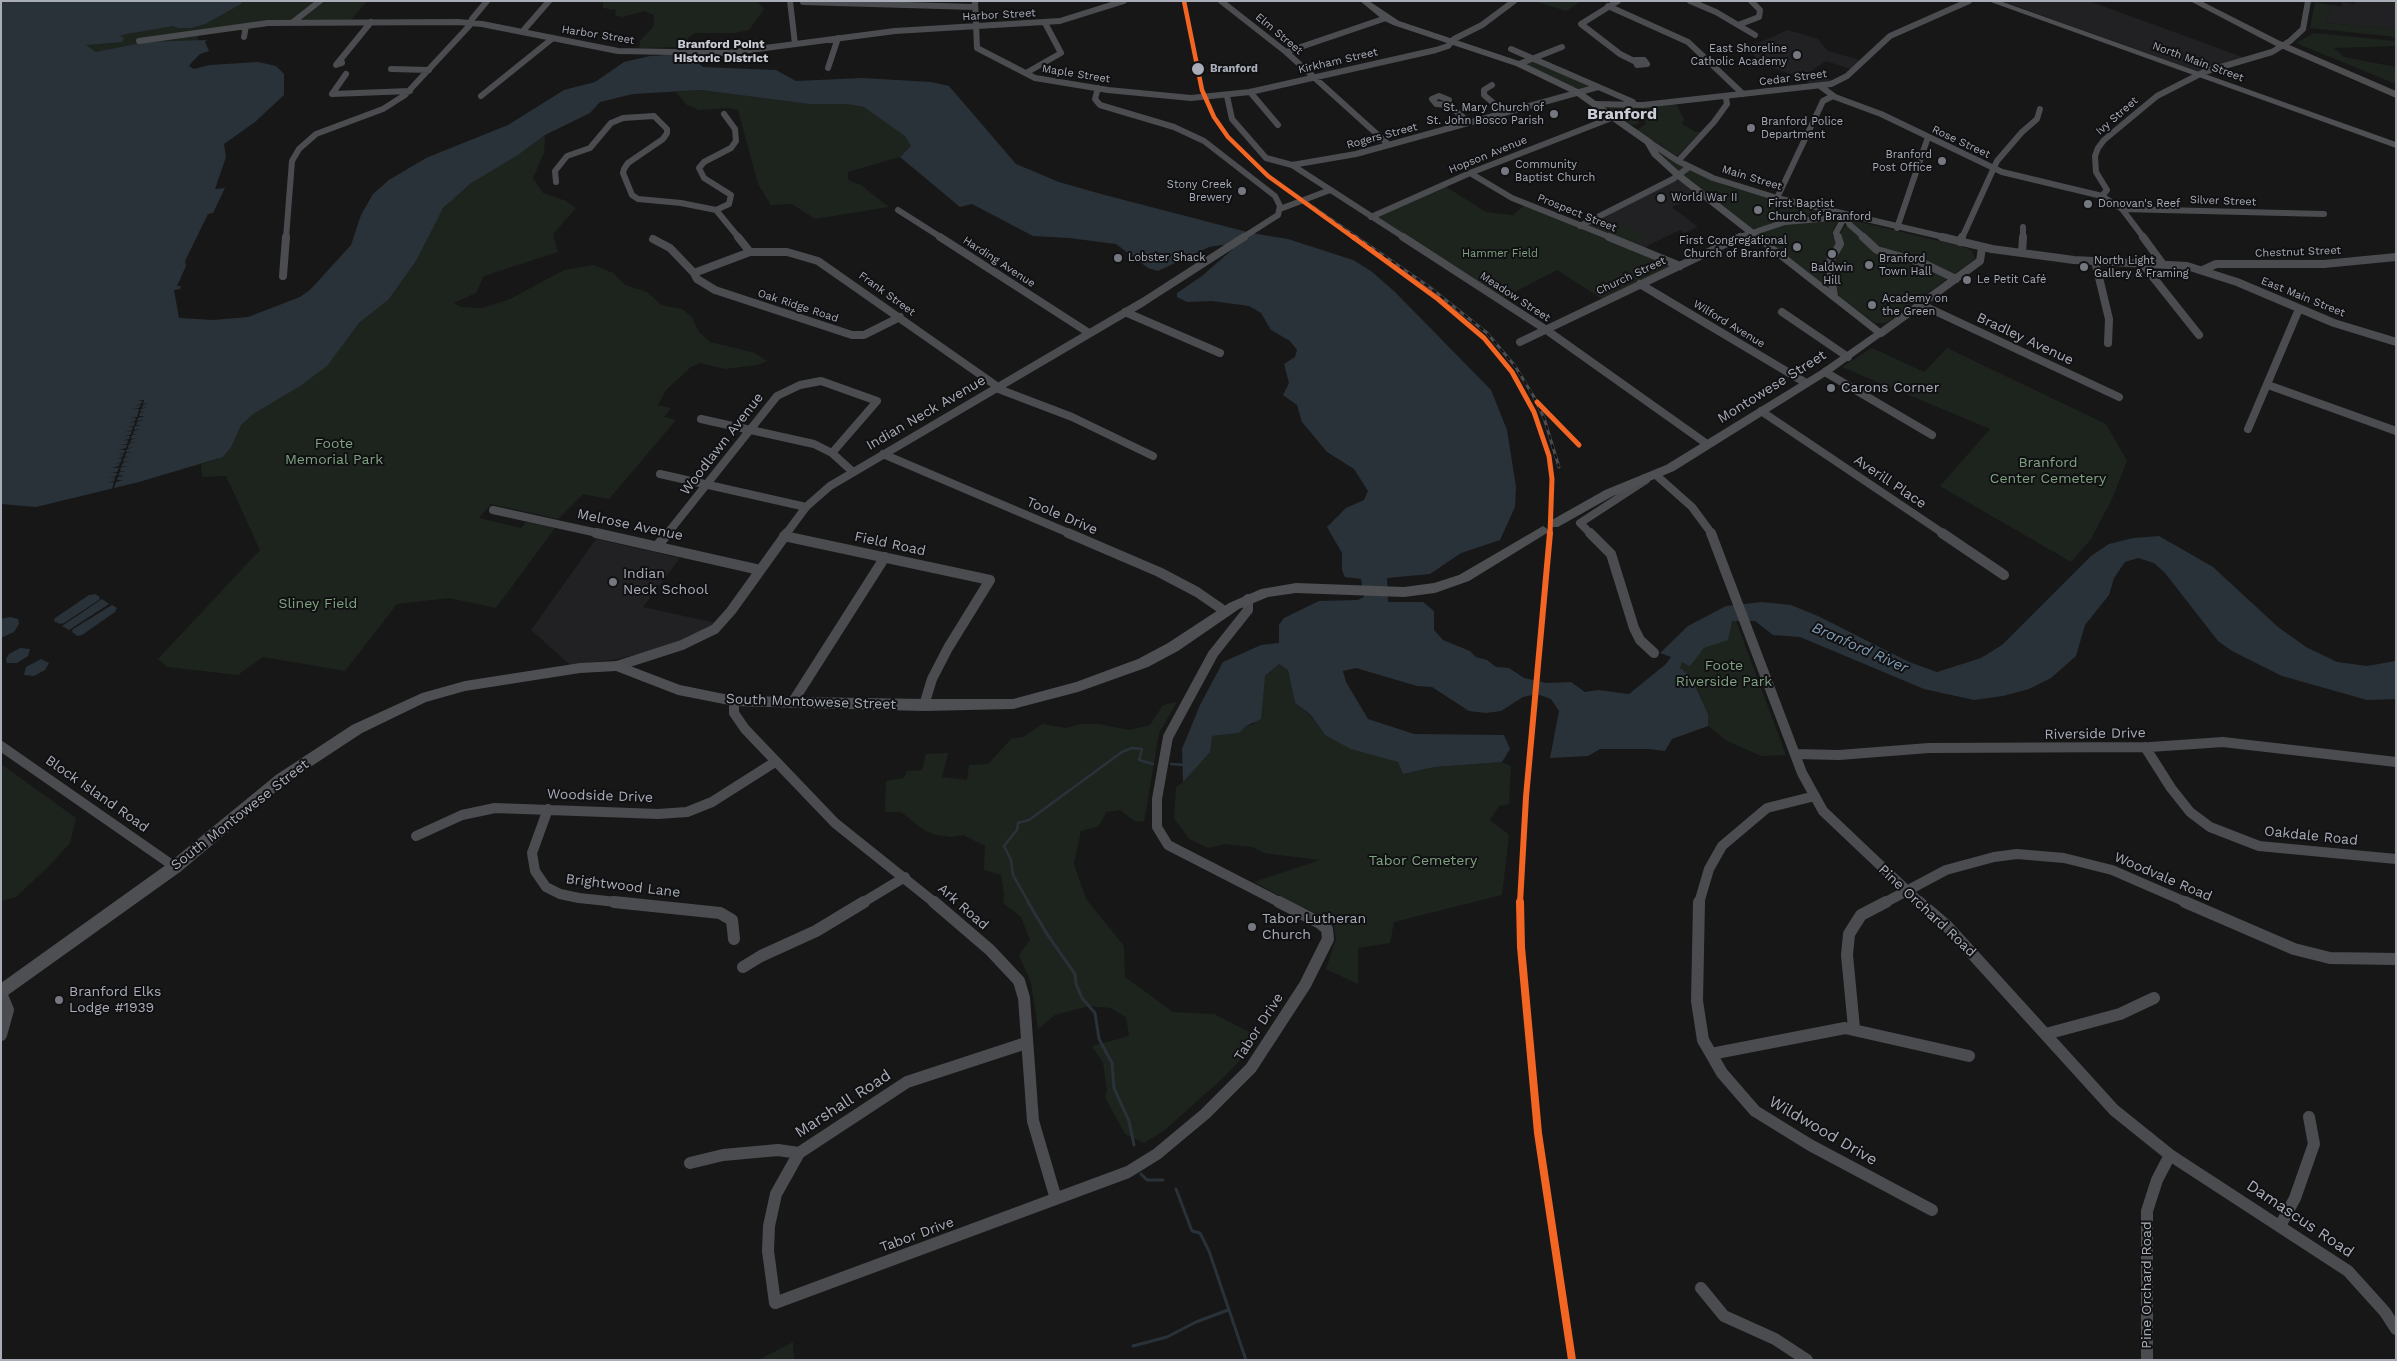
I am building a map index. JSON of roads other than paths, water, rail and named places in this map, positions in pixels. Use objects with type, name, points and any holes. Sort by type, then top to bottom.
[{"type":"highway","points":[[2190,1],[2228,20],[2396,89]]},
{"type":"highway","points":[[2194,1],[2228,20]]},
{"type":"highway","points":[[2206,1],[2283,43],[2396,95]]},
{"type":"highway","points":[[2214,1],[2283,43]]},
{"type":"main road","name":"Main Street","points":[[1364,1],[1386,18],[1519,64],[1577,92],[1649,142]]},
{"type":"main road","name":"North Main Street","points":[[1992,1],[2396,145]]},
{"type":"main road","points":[[1649,142],[1655,154],[1678,174],[1881,333]]},
{"type":"main road","name":"Montowese Street","points":[[1362,590],[1392,592],[1436,588],[1456,582],[1609,493],[1651,478],[1825,372],[1881,333]]},
{"type":"main road","name":"South Montowese Street","points":[[1,993],[175,867],[281,779],[358,729],[405,705],[465,686],[566,670],[617,666],[678,690],[734,701],[924,705],[1013,704],[1065,692],[1156,657],[1248,599],[1266,592],[1286,589],[1362,590]]},
{"type":"street","points":[[293,22],[320,1]]},
{"type":"street","points":[[283,276],[292,161],[299,149],[316,134],[383,109],[410,91],[487,1]]},
{"type":"street","points":[[522,32],[549,1]]},
{"type":"street","name":"Harbor Street","points":[[139,41],[246,26],[293,22],[471,22],[611,50],[727,53],[902,30],[1045,23],[1073,19],[1124,1]]},
{"type":"street","name":"Elm Street","points":[[1221,1],[1239,13],[1286,52],[1389,145]]},
{"type":"street","name":"Kirkham Street","points":[[1227,96],[1436,50],[1499,15],[1514,1]]},
{"type":"street","points":[[1618,1],[1581,24],[1620,54],[1634,61]]},
{"type":"street","points":[[1690,1],[1738,25],[1755,36]]},
{"type":"street","points":[[1738,25],[1760,17],[1760,10],[1750,1]]},
{"type":"street","name":"Cedar Street","points":[[1596,104],[1636,105],[1726,98],[1743,94],[1820,86],[1843,78],[1890,36],[1969,1]]},
{"type":"street","points":[[2199,75],[2272,52],[2290,41],[2303,28],[2308,1]]},
{"type":"street","points":[[795,44],[790,2],[975,4]]},
{"type":"street","name":"Maple Street","points":[[975,4],[975,44],[979,50],[1026,74],[1048,81],[1098,88],[1196,98],[1227,96]]},
{"type":"street","points":[[1608,6],[1688,42],[1743,94]]},
{"type":"street","points":[[1286,52],[1386,18]]},
{"type":"street","points":[[341,59],[371,22]]},
{"type":"street","points":[[1026,74],[1061,53],[1045,23]]},
{"type":"street","points":[[244,37],[246,26]]},
{"type":"street","points":[[481,96],[553,38]]},
{"type":"street","points":[[828,68],[838,38]]},
{"type":"street","points":[[1519,64],[1562,47]]},
{"type":"street","points":[[1510,49],[1636,105]]},
{"type":"street","points":[[391,69],[429,70]]},
{"type":"street","points":[[346,74],[332,94],[410,91]]},
{"type":"street","name":"Ivy Street","points":[[2102,196],[2107,190],[2096,172],[2095,162],[2100,144],[2151,99],[2199,75]]},
{"type":"street","points":[[1492,85],[1484,90],[1484,95],[1504,112]]},
{"type":"street","name":"Rose Street","points":[[1820,86],[1833,96],[1881,114],[1993,168],[2102,196]]},
{"type":"street","name":"Rogers Street","points":[[1292,166],[1389,145],[1598,87]]},
{"type":"street","points":[[1098,88],[1095,99],[1100,105],[1169,125],[1214,148],[1272,192],[1278,199],[1280,209]]},
{"type":"street","points":[[1250,92],[1278,125]]},
{"type":"street","name":"Meadow Street","points":[[1227,96],[1232,119],[1262,156],[1273,162],[1292,166],[1545,329],[1707,444]]},
{"type":"street","points":[[1777,198],[1823,101],[1833,96]]},
{"type":"street","points":[[1678,161],[1714,122],[1727,104],[1726,98]]},
{"type":"street","points":[[1448,106],[1468,122]]},
{"type":"street","points":[[1960,242],[1993,168],[2006,148],[2037,118],[2040,110]]},
{"type":"street","points":[[556,182],[555,171],[562,161],[568,156],[590,148],[611,123],[623,118],[654,116],[667,129],[667,132],[663,139],[628,163],[624,169],[623,173],[632,195],[638,198],[682,203],[716,210],[729,204],[732,195],[704,178],[699,168],[704,162],[731,148],[736,141],[735,129],[724,114]]},
{"type":"street","name":"Hopson Avenue","points":[[1371,217],[1470,173],[1614,117]]},
{"type":"street","points":[[1897,228],[1928,137]]},
{"type":"street","name":"Main Street","points":[[1649,142],[1689,167],[1733,185],[1845,216],[1982,247],[2095,261],[2162,263],[2203,270]]},
{"type":"street","points":[[1580,226],[1689,167]]},
{"type":"street","name":"Prospect Street","points":[[1470,173],[1500,192],[1680,266]]},
{"type":"street","name":"Indian Neck Avenue","points":[[617,666],[682,645],[715,629],[731,611],[806,507],[830,486],[1125,312],[1260,228],[1275,218],[1280,209],[1330,190]]},
{"type":"street","points":[[2102,196],[2122,209],[2162,263]]},
{"type":"street","name":"Silver Street","points":[[2122,209],[2324,214]]},
{"type":"street","points":[[716,210],[750,252]]},
{"type":"street","name":"Harding Avenue","points":[[898,210],[1089,333]]},
{"type":"street","points":[[1845,216],[1850,225],[1877,250],[1923,263],[1956,279]]},
{"type":"street","points":[[1834,296],[1835,291],[1829,263],[1840,244],[1836,233],[1845,216]]},
{"type":"street","name":"Church Street","points":[[1520,342],[1751,232],[1785,222],[1845,216]]},
{"type":"street","points":[[2022,253],[2023,226]]},
{"type":"street","name":"Oak Ridge Road","points":[[654,238],[670,248],[694,272],[697,279],[715,290],[852,335],[864,335],[900,317]]},
{"type":"street","name":"Montowese Street","points":[[1881,333],[1981,260],[1982,247]]},
{"type":"street","name":"Frank Street","points":[[694,272],[750,252],[787,252],[818,261],[997,387],[1072,417],[1153,456]]},
{"type":"street","name":"Chestnut Street","points":[[2203,270],[2216,264],[2324,264],[2396,257]]},
{"type":"street","points":[[2095,261],[2109,318],[2108,343]]},
{"type":"street","points":[[2141,262],[2199,335]]},
{"type":"street","name":"East Main Street","points":[[2203,270],[2237,282],[2340,325],[2396,342]]},
{"type":"street","name":"Wilford Avenue","points":[[1640,284],[1806,383]]},
{"type":"street","name":"Bradley Avenue","points":[[1920,304],[2119,398]]},
{"type":"street","points":[[2248,429],[2299,309]]},
{"type":"street","points":[[1125,312],[1220,354]]},
{"type":"street","points":[[1782,312],[1848,357]]},
{"type":"street","points":[[1825,372],[1932,435]]},
{"type":"street","name":"Woodlawn Avenue","points":[[658,545],[710,484],[777,396],[800,385],[821,381],[877,402],[832,453]]},
{"type":"street","points":[[2268,385],[2359,416],[2396,431]]},
{"type":"street","name":"Averill Place","points":[[1760,411],[2004,575]]},
{"type":"street","points":[[701,420],[814,444],[832,453],[853,472]]},
{"type":"street","name":"Toole Drive","points":[[883,454],[1159,572],[1197,592],[1226,612]]},
{"type":"street","points":[[660,474],[806,507]]},
{"type":"street","points":[[1651,478],[1580,523],[1611,554],[1634,628],[1640,640],[1654,653]]},
{"type":"street","name":"Pine Orchard Road","points":[[1651,478],[1681,495],[1711,532],[1740,604],[1802,773],[1823,811],[1906,891],[1947,926],[2114,1110],[2170,1155],[2157,1180],[2147,1211],[2147,1360]]},
{"type":"street","name":"Melrose Avenue","points":[[494,510],[658,545],[760,570]]},
{"type":"street","name":"Field Road","points":[[784,536],[990,580],[948,648],[932,679],[924,705]]},
{"type":"street","points":[[792,703],[884,557]]},
{"type":"street","name":"Tabor Drive","points":[[775,1303],[1128,1172],[1157,1154],[1234,1087],[1251,1068],[1305,984],[1328,939],[1327,929],[1320,923],[1168,845],[1157,826],[1157,799],[1168,737],[1213,654],[1248,610],[1248,599]]},
{"type":"street","name":"Ark Road","points":[[734,701],[732,708],[738,720],[775,762],[835,822],[905,877],[990,950],[1016,976],[1024,998],[1033,1121],[1056,1199]]},
{"type":"street","name":"Riverside Drive","points":[[1795,754],[1839,755],[1929,748],[2145,747],[2223,742],[2396,762]]},
{"type":"street","name":"Block Island Road","points":[[1,746],[175,867]]},
{"type":"street","name":"Oakdale Road","points":[[2145,747],[2171,788],[2190,812],[2210,827],[2259,846],[2396,859]]},
{"type":"street","name":"Woodside Drive","points":[[416,836],[472,812],[509,807],[658,814],[687,812],[712,802],[775,762]]},
{"type":"street","name":"Wildwood Drive","points":[[1815,796],[1767,808],[1722,846],[1709,869],[1699,902],[1697,1002],[1703,1040],[1722,1073],[1755,1111],[1810,1145],[1932,1210]]},
{"type":"street","name":"Brightwood Lane","points":[[548,809],[532,853],[535,871],[546,887],[560,894],[579,898],[720,913],[732,920],[734,939]]},
{"type":"street","name":"Woodvale Road","points":[[1854,1028],[1847,955],[1849,934],[1861,915],[1946,870],[1994,857],[2017,854],[2064,858],[2112,870],[2294,949],[2330,958],[2396,959]]},
{"type":"street","points":[[743,968],[761,956],[816,931],[905,877]]},
{"type":"street","points":[[1,993],[8,1010],[1,1035]]},
{"type":"street","points":[[2046,1034],[2120,1014],[2154,998]]},
{"type":"street","points":[[1711,1054],[1844,1028],[1854,1028],[1969,1056]]},
{"type":"street","name":"Marshall Road","points":[[775,1303],[768,1251],[769,1226],[776,1194],[799,1153],[907,1082],[1026,1043]]},
{"type":"street","points":[[2280,1226],[2295,1198],[2314,1144],[2309,1117]]},
{"type":"street","points":[[690,1163],[723,1155],[778,1150],[799,1153]]},
{"type":"street","name":"Damascus Road","points":[[2170,1155],[2348,1271],[2384,1312],[2396,1329]]},
{"type":"street","points":[[1701,1288],[1724,1316],[1776,1339],[1807,1360]]},
{"type":"water","name":"Branford River","points":[[1,1],[242,1],[241,4],[205,24],[191,28],[173,26],[126,34],[120,36],[124,38],[122,42],[86,45],[96,52],[146,42],[207,40],[205,42],[209,51],[200,54],[192,62],[189,66],[194,69],[210,65],[258,62],[276,66],[284,74],[284,95],[255,122],[224,144],[226,157],[215,189],[225,188],[213,213],[208,214],[185,261],[186,266],[177,286],[181,286],[180,289],[174,290],[179,318],[213,320],[248,317],[300,297],[310,290],[351,245],[361,215],[373,194],[389,180],[426,158],[508,125],[564,90],[595,82],[624,62],[650,56],[686,54],[703,67],[776,70],[796,81],[862,78],[931,82],[949,86],[1016,164],[1059,182],[1101,194],[1251,233],[1288,239],[1353,260],[1371,271],[1395,292],[1491,390],[1507,430],[1516,487],[1515,507],[1500,540],[1461,553],[1430,574],[1387,578],[1388,602],[1423,602],[1434,611],[1434,630],[1443,640],[1470,651],[1476,657],[1487,660],[1496,667],[1509,668],[1524,678],[1546,683],[1571,682],[1585,692],[1598,690],[1629,694],[1666,664],[1671,657],[1660,653],[1688,626],[1726,606],[1762,602],[1791,605],[1818,616],[1909,662],[1937,672],[1981,658],[2002,645],[2091,556],[2109,544],[2133,538],[2159,536],[2213,567],[2278,627],[2306,647],[2337,662],[2367,666],[2396,661],[2396,699],[2367,700],[2282,676],[2232,651],[2218,641],[2165,573],[2154,563],[2138,558],[2125,562],[2114,578],[2109,595],[2085,625],[2076,656],[2051,678],[2029,689],[2003,696],[1974,700],[1924,689],[1800,637],[1773,635],[1755,621],[1732,621],[1728,640],[1704,648],[1690,666],[1682,662],[1680,668],[1691,677],[1708,714],[1708,726],[1672,739],[1665,751],[1649,749],[1600,749],[1588,756],[1550,758],[1559,711],[1551,699],[1537,694],[1523,697],[1501,711],[1486,713],[1469,711],[1432,687],[1417,686],[1356,668],[1343,671],[1346,682],[1368,719],[1414,734],[1504,735],[1510,749],[1502,762],[1435,767],[1403,774],[1398,762],[1351,749],[1325,735],[1310,714],[1295,703],[1288,670],[1279,664],[1265,676],[1261,719],[1246,726],[1239,733],[1212,736],[1210,752],[1183,782],[1182,749],[1200,705],[1223,662],[1261,645],[1279,643],[1279,625],[1284,618],[1319,601],[1358,600],[1364,597],[1361,579],[1345,577],[1342,570],[1342,553],[1327,527],[1346,508],[1364,500],[1368,491],[1354,469],[1327,452],[1302,422],[1297,405],[1283,395],[1289,383],[1284,364],[1295,357],[1297,350],[1290,341],[1271,330],[1261,313],[1249,306],[1212,301],[1187,302],[1177,297],[1177,293],[1202,276],[1234,248],[1222,245],[1209,247],[1158,271],[1148,268],[1116,244],[1033,236],[972,204],[960,207],[900,157],[911,146],[905,136],[864,107],[846,104],[809,104],[701,90],[633,94],[600,102],[590,113],[545,135],[518,155],[470,184],[443,208],[416,261],[389,299],[359,323],[327,366],[300,386],[253,414],[241,425],[231,447],[223,457],[139,482],[36,507],[1,504]]},
{"type":"water","points":[[95,594],[100,597],[99,600],[64,623],[60,624],[54,621],[55,618],[89,595]]},
{"type":"water","points":[[102,599],[109,604],[69,630],[62,626]]},
{"type":"water","points":[[112,605],[117,608],[115,612],[82,635],[77,636],[72,632],[73,629]]},
{"type":"water","points":[[10,617],[18,619],[19,624],[14,632],[1,638],[1,619]]},
{"type":"water","points":[[20,648],[30,649],[28,656],[17,663],[7,663],[6,659],[9,654]]},
{"type":"water","points":[[41,659],[49,663],[45,670],[34,676],[24,675],[26,667]]},
{"type":"waterway","points":[[1029,903],[1013,875],[1011,860],[1004,846],[1017,830],[1018,823],[1029,820],[1122,752],[1132,748],[1142,749],[1139,760],[1153,764]]},
{"type":"waterway","points":[[1171,764],[1184,765]]},
{"type":"waterway","points":[[1028,902],[1047,934],[1075,974],[1076,984],[1082,998],[1095,1013],[1099,1039],[1112,1063],[1114,1088],[1129,1121],[1134,1145]]},
{"type":"waterway","points":[[1141,1174],[1147,1180],[1163,1180]]},
{"type":"waterway","points":[[1176,1189],[1192,1231],[1200,1233],[1209,1251],[1246,1360]]},
{"type":"waterway","points":[[1133,1346],[1167,1337],[1196,1322],[1228,1310]]},
{"type":"railway","points":[[1268,176],[1428,286],[1487,333],[1515,366],[1534,397],[1544,418],[1559,467]]},
{"type":"railway","points":[[1542,409],[1579,445]]},
{"type":"place","name":"East Shoreline Catholic Academy","points":[[1797,55]]},
{"type":"place","name":"Branford","points":[[1198,69]]},
{"type":"place","name":"St. Mary Church of St. John Bosco Parish","points":[[1554,114]]},
{"type":"place","name":"Branford Police Department","points":[[1751,128]]},
{"type":"place","name":"Branford Post Office","points":[[1942,161]]},
{"type":"place","name":"Community Baptist Church","points":[[1505,171]]},
{"type":"place","name":"Stony Creek Brewery","points":[[1242,191]]},
{"type":"place","name":"World War II","points":[[1661,198]]},
{"type":"place","name":"Donovan's Reef","points":[[2088,204]]},
{"type":"place","name":"First Baptist Church of Branford","points":[[1758,210]]},
{"type":"place","name":"First Congregational Church of Branford","points":[[1797,247]]},
{"type":"place","name":"Baldwin Hill","points":[[1832,254]]},
{"type":"place","name":"Lobster Shack","points":[[1118,258]]},
{"type":"place","name":"Branford Town Hall","points":[[1869,265]]},
{"type":"place","name":"North Light Gallery & Framing","points":[[2084,267]]},
{"type":"place","name":"Le Petit Café","points":[[1967,280]]},
{"type":"place","name":"Academy on the Green","points":[[1872,305]]},
{"type":"place","name":"Carons Corner","points":[[1831,388]]},
{"type":"place","name":"Indian Neck School","points":[[613,582]]},
{"type":"place","name":"Tabor Lutheran Church","points":[[1252,927]]},
{"type":"place","name":"Branford Elks Lodge #1939","points":[[59,1000]]},
{"type":"district","name":"Branford Point Historic District","points":[[721,51]]},
{"type":"district","name":"Branford","points":[[1622,114]]},
{"type":"park label","name":"Hammer Field","points":[[1500,254]]},
{"type":"park label","name":"Foote Memorial Park","points":[[334,452]]},
{"type":"park label","name":"Branford Center Cemetery","points":[[2048,472]]},
{"type":"park label","name":"Sliney Field","points":[[318,604]]},
{"type":"park label","name":"Foote Riverside Park","points":[[1724,674]]},
{"type":"park label","name":"Tabor Cemetery","points":[[1423,861]]}]
